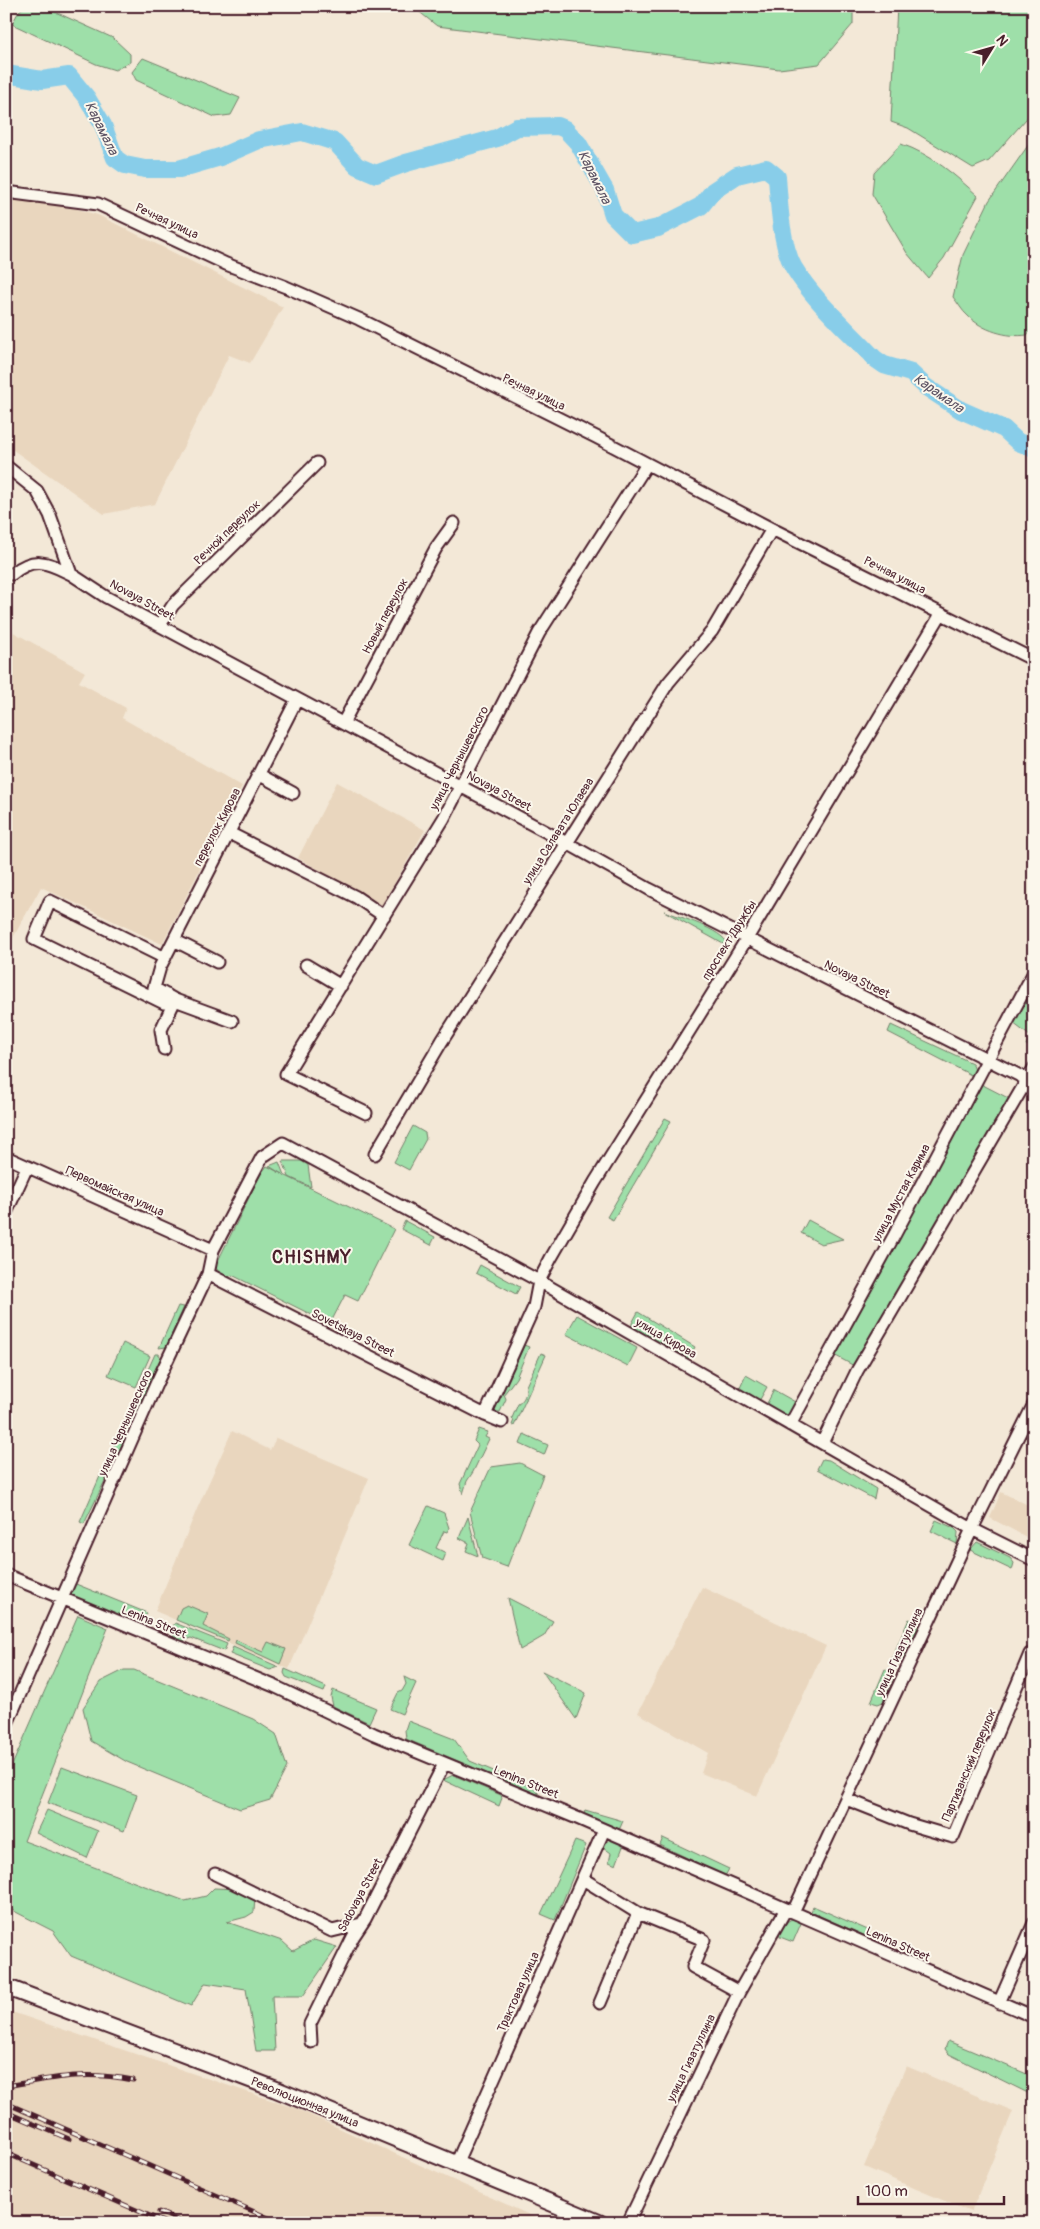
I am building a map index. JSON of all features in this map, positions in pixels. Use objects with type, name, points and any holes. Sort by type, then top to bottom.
[{"type":"main road","name":"Революционная улица","points":[[6,1987],[275,2089],[600,2223]]},
{"type":"street","name":"Речная улица","points":[[6,192],[98,204],[226,264],[286,287],[359,319],[1034,660]]},
{"type":"street","name":"Речной переулок","points":[[160,625],[174,605],[317,463]]},
{"type":"street","name":"улица Чернышевского","points":[[366,1113],[286,1074],[444,818],[539,633],[647,464]]},
{"type":"street","points":[[6,466],[37,491],[50,515],[71,574]]},
{"type":"street","name":"Новый переулок","points":[[343,723],[436,548],[454,523]]},
{"type":"street","name":"улица Салавата Юлаева","points":[[376,1154],[442,1041],[567,842],[668,683],[712,631],[772,529]]},
{"type":"street","name":"Novaya Street","points":[[6,574],[12,574],[22,566],[44,562],[71,574],[106,597],[567,842],[649,889],[746,940],[1031,1081]]},
{"type":"street","name":"проспект Дружбы","points":[[485,1415],[534,1307],[539,1281],[595,1182],[746,940],[941,614]]},
{"type":"street","name":"переулок Кирова","points":[[171,997],[154,988],[163,963],[297,699]]},
{"type":"street","points":[[260,775],[294,793]]},
{"type":"street","points":[[229,833],[356,897],[384,916]]},
{"type":"street","points":[[163,963],[50,901],[34,939],[164,1003],[171,997]]},
{"type":"street","points":[[174,940],[217,962]]},
{"type":"street","points":[[306,965],[341,986]]},
{"type":"street","name":"улица Мустая Карима","points":[[790,1425],[895,1234],[1034,972]]},
{"type":"street","points":[[171,997],[232,1022]]},
{"type":"street","points":[[164,1049],[161,1030],[171,997]]},
{"type":"street","points":[[822,1443],[862,1362],[925,1252],[1031,1081],[1034,1068]]},
{"type":"street","name":"улица Чернышевского","points":[[6,1726],[208,1274],[213,1250],[262,1157],[284,1143]]},
{"type":"street","name":"улица Кирова","points":[[284,1143],[539,1281],[972,1529],[1034,1560]]},
{"type":"street","name":"Первомайская улица","points":[[6,1157],[213,1250]]},
{"type":"street","points":[[6,1213],[27,1167]]},
{"type":"street","name":"Sovetskaya Street","points":[[208,1274],[502,1422]]},
{"type":"street","name":"улица Гизатуллина","points":[[628,2223],[739,1992],[789,1911],[846,1799],[972,1529],[1034,1404]]},
{"type":"street","name":"Lenina Street","points":[[6,1575],[274,1686],[374,1734],[604,1830],[998,2003],[1034,2017]]},
{"type":"street","name":"Партизанский переулок","points":[[846,1799],[909,1824],[953,1837],[1030,1654]]},
{"type":"street","name":"Sadovaya Street","points":[[311,2042],[310,2024],[352,1937],[361,1924],[444,1764]]},
{"type":"street","name":"Трактовая улица","points":[[456,2164],[604,1830]]},
{"type":"street","points":[[215,1874],[332,1931],[361,1924]]},
{"type":"street","points":[[583,1879],[638,1913],[704,1940],[693,1967],[739,1992]]},
{"type":"street","points":[[600,2003],[638,1913]]},
{"type":"street","points":[[998,2003],[1034,1923]]},
{"type":"shaded area","points":[[6,198],[66,206],[98,215],[283,307],[250,363],[229,355],[155,504],[104,514],[6,445]]},
{"type":"shaded area","points":[[6,628],[85,672],[79,682],[126,708],[122,718],[242,786],[162,944],[41,887],[9,945],[6,943]]},
{"type":"shaded area","points":[[337,782],[425,830],[382,905],[298,858]]},
{"type":"shaded area","points":[[232,1431],[270,1450],[276,1438],[369,1478],[289,1669],[155,1611],[197,1509]]},
{"type":"shaded area","points":[[1001,1492],[1034,1508],[1034,1541],[990,1518]]},
{"type":"shaded area","points":[[702,1587],[826,1646],[757,1796],[701,1773],[708,1753],[638,1713]]},
{"type":"shaded area","points":[[6,2010],[297,2109],[547,2223],[6,2223]]},
{"type":"shaded area","points":[[906,2066],[1013,2111],[971,2212],[864,2167]]},
{"type":"green space","points":[[26,6],[42,6],[113,38],[130,54],[130,62],[115,70],[96,64],[12,24],[19,11]]},
{"type":"green space","points":[[412,6],[853,6],[853,24],[819,64],[779,69],[437,26]]},
{"type":"green space","points":[[897,6],[1034,6],[1034,110],[989,161],[973,168],[908,128],[891,122]]},
{"type":"green space","points":[[143,58],[240,98],[231,115],[215,117],[136,80],[132,72]]},
{"type":"green space","points":[[1034,137],[1034,326],[1027,335],[1019,336],[995,332],[980,325],[966,314],[953,297],[963,255],[989,201]]},
{"type":"green space","points":[[901,144],[932,159],[978,196],[944,258],[928,278],[907,253],[872,194],[874,173]]},
{"type":"green space","points":[[664,911],[717,933],[728,944],[725,945]]},
{"type":"green space","points":[[1034,984],[1034,1046],[1026,1045],[1030,1036],[1013,1023]]},
{"type":"green space","points":[[891,1025],[972,1063],[975,1070],[973,1076],[888,1032]]},
{"type":"green space","points":[[981,1084],[1010,1099],[858,1368],[834,1355]]},
{"type":"green space","points":[[665,1118],[671,1121],[613,1220],[607,1217]]},
{"type":"green space","points":[[413,1126],[425,1133],[426,1139],[409,1170],[394,1162]]},
{"type":"green space","points":[[283,1161],[301,1161],[308,1165],[311,1187],[289,1177]]},
{"type":"green space","points":[[279,1162],[284,1175],[394,1229],[358,1301],[345,1295],[330,1324],[232,1275],[225,1279],[215,1267],[260,1175],[267,1166],[282,1174],[269,1166]]},
{"type":"green space","points":[[808,1220],[843,1239],[821,1244],[801,1233]]},
{"type":"green space","points":[[405,1221],[435,1237],[431,1245],[401,1229]]},
{"type":"green space","points":[[480,1265],[520,1287],[516,1294],[476,1273]]},
{"type":"green space","points":[[178,1306],[184,1307],[166,1347],[159,1348]]},
{"type":"green space","points":[[638,1312],[695,1347],[689,1358],[684,1359],[632,1330],[632,1323]]},
{"type":"green space","points":[[577,1315],[637,1348],[628,1366],[566,1334]]},
{"type":"green space","points":[[123,1343],[150,1356],[136,1387],[108,1375]]},
{"type":"green space","points":[[524,1345],[529,1347],[516,1378],[504,1394],[506,1399],[500,1412],[497,1412],[494,1416],[487,1412],[513,1360],[517,1361]]},
{"type":"green space","points":[[541,1353],[546,1355],[514,1426],[512,1425],[514,1420],[512,1418],[518,1404],[525,1396],[526,1386]]},
{"type":"green space","points":[[155,1354],[159,1354],[161,1359],[118,1453],[111,1452]]},
{"type":"green space","points":[[746,1375],[767,1387],[758,1403],[739,1390]]},
{"type":"green space","points":[[774,1390],[797,1403],[790,1414],[784,1416],[765,1407]]},
{"type":"green space","points":[[479,1429],[488,1432],[485,1437],[489,1439],[467,1481],[463,1494],[460,1484],[478,1445],[474,1441]]},
{"type":"green space","points":[[524,1434],[548,1445],[544,1455],[520,1444]]},
{"type":"green space","points":[[108,1458],[114,1462],[84,1524],[80,1522]]},
{"type":"green space","points":[[822,1459],[829,1460],[876,1489],[874,1499],[817,1469]]},
{"type":"green space","points":[[520,1463],[543,1475],[507,1567],[482,1558],[470,1512],[491,1467]]},
{"type":"green space","points":[[428,1506],[444,1513],[449,1528],[447,1532],[444,1531],[436,1548],[446,1553],[443,1561],[409,1545]]},
{"type":"green space","points":[[468,1517],[478,1556],[466,1551],[469,1543],[459,1538]]},
{"type":"green space","points":[[936,1520],[954,1528],[958,1532],[957,1544],[931,1531]]},
{"type":"green space","points":[[977,1542],[1010,1558],[1014,1563],[1012,1570],[970,1550]]},
{"type":"green space","points":[[71,1582],[147,1613],[142,1623],[138,1624],[70,1596],[68,1591]]},
{"type":"green space","points":[[508,1598],[553,1621],[544,1636],[520,1650]]},
{"type":"green space","points":[[187,1605],[208,1614],[203,1626],[229,1639],[228,1641],[176,1620],[181,1608]]},
{"type":"green space","points":[[78,1615],[108,1628],[24,1841],[185,1901],[206,1896],[214,1888],[241,1889],[255,1896],[254,1912],[246,1917],[227,1922],[282,1941],[293,1951],[314,1940],[337,1947],[303,1996],[272,1996],[275,2051],[256,2051],[246,1989],[205,1983],[191,2006],[71,1956],[53,1931],[6,1907],[6,1779]]},
{"type":"green space","points":[[909,1619],[916,1622],[918,1627],[903,1658],[899,1660],[892,1658]]},
{"type":"green space","points":[[175,1623],[227,1644],[224,1651],[191,1638],[182,1641],[175,1640],[171,1630]]},
{"type":"green space","points":[[236,1640],[263,1652],[268,1642],[286,1649],[280,1664],[235,1643]]},
{"type":"green space","points":[[233,1647],[279,1667],[270,1670],[230,1654]]},
{"type":"green space","points":[[285,1669],[326,1687],[324,1692],[286,1677]]},
{"type":"green space","points":[[885,1669],[894,1675],[883,1702],[878,1704],[871,1702]]},
{"type":"green space","points":[[124,1670],[134,1670],[253,1719],[276,1734],[287,1767],[270,1800],[240,1809],[127,1762],[91,1741],[83,1708],[100,1682]]},
{"type":"green space","points":[[542,1671],[586,1693],[576,1719]]},
{"type":"green space","points":[[404,1677],[416,1683],[402,1714],[390,1709],[398,1693],[402,1691],[406,1684]]},
{"type":"green space","points":[[333,1690],[376,1708],[369,1723],[333,1706],[331,1697]]},
{"type":"green space","points":[[408,1721],[454,1739],[470,1761],[536,1789],[539,1795],[406,1739],[405,1730]]},
{"type":"green space","points":[[62,1767],[137,1795],[124,1831],[48,1803]]},
{"type":"green space","points":[[453,1775],[501,1795],[502,1798],[499,1806],[443,1780]]},
{"type":"green space","points":[[47,1810],[98,1831],[87,1858],[36,1833]]},
{"type":"green space","points":[[585,1810],[623,1821],[618,1829],[584,1814]]},
{"type":"green space","points":[[663,1838],[729,1869],[725,1876],[660,1845]]},
{"type":"green space","points":[[612,1839],[624,1844],[616,1865],[609,1862],[611,1853],[603,1847],[604,1844]]},
{"type":"green space","points":[[575,1841],[586,1845],[555,1920],[541,1914]]},
{"type":"green space","points":[[813,1906],[870,1931],[868,1937],[811,1912]]},
{"type":"green space","points":[[794,1918],[802,1921],[793,1942],[780,1937],[779,1932],[788,1921]]},
{"type":"green space","points":[[948,2041],[1034,2077],[1034,2096],[949,2054],[945,2049]]},
{"type":"waterway","name":"Карамала","points":[[6,74],[42,80],[69,76],[87,98],[103,125],[115,158],[125,165],[145,169],[179,169],[220,157],[259,140],[302,132],[335,142],[357,166],[376,174],[406,163],[497,138],[517,127],[558,126],[565,129],[578,143],[605,190],[613,215],[632,234],[658,228],[701,206],[713,191],[737,175],[766,168],[777,177],[783,236],[794,268],[811,292],[831,314],[874,358],[884,365],[911,373],[926,387],[961,410],[1004,429],[1018,442],[1034,448]]},
{"type":"railway","points":[[6,2084],[12,2085],[72,2076],[101,2076],[133,2080]]},
{"type":"railway","points":[[6,2103],[280,2223]]},
{"type":"railway","points":[[6,2112],[69,2139]]},
{"type":"railway","points":[[6,2153],[166,2223]]},
{"type":"railway","points":[[159,2212],[184,2223]]},
{"type":"district","name":"CHISHMY","points":[[312,1257]]}]
